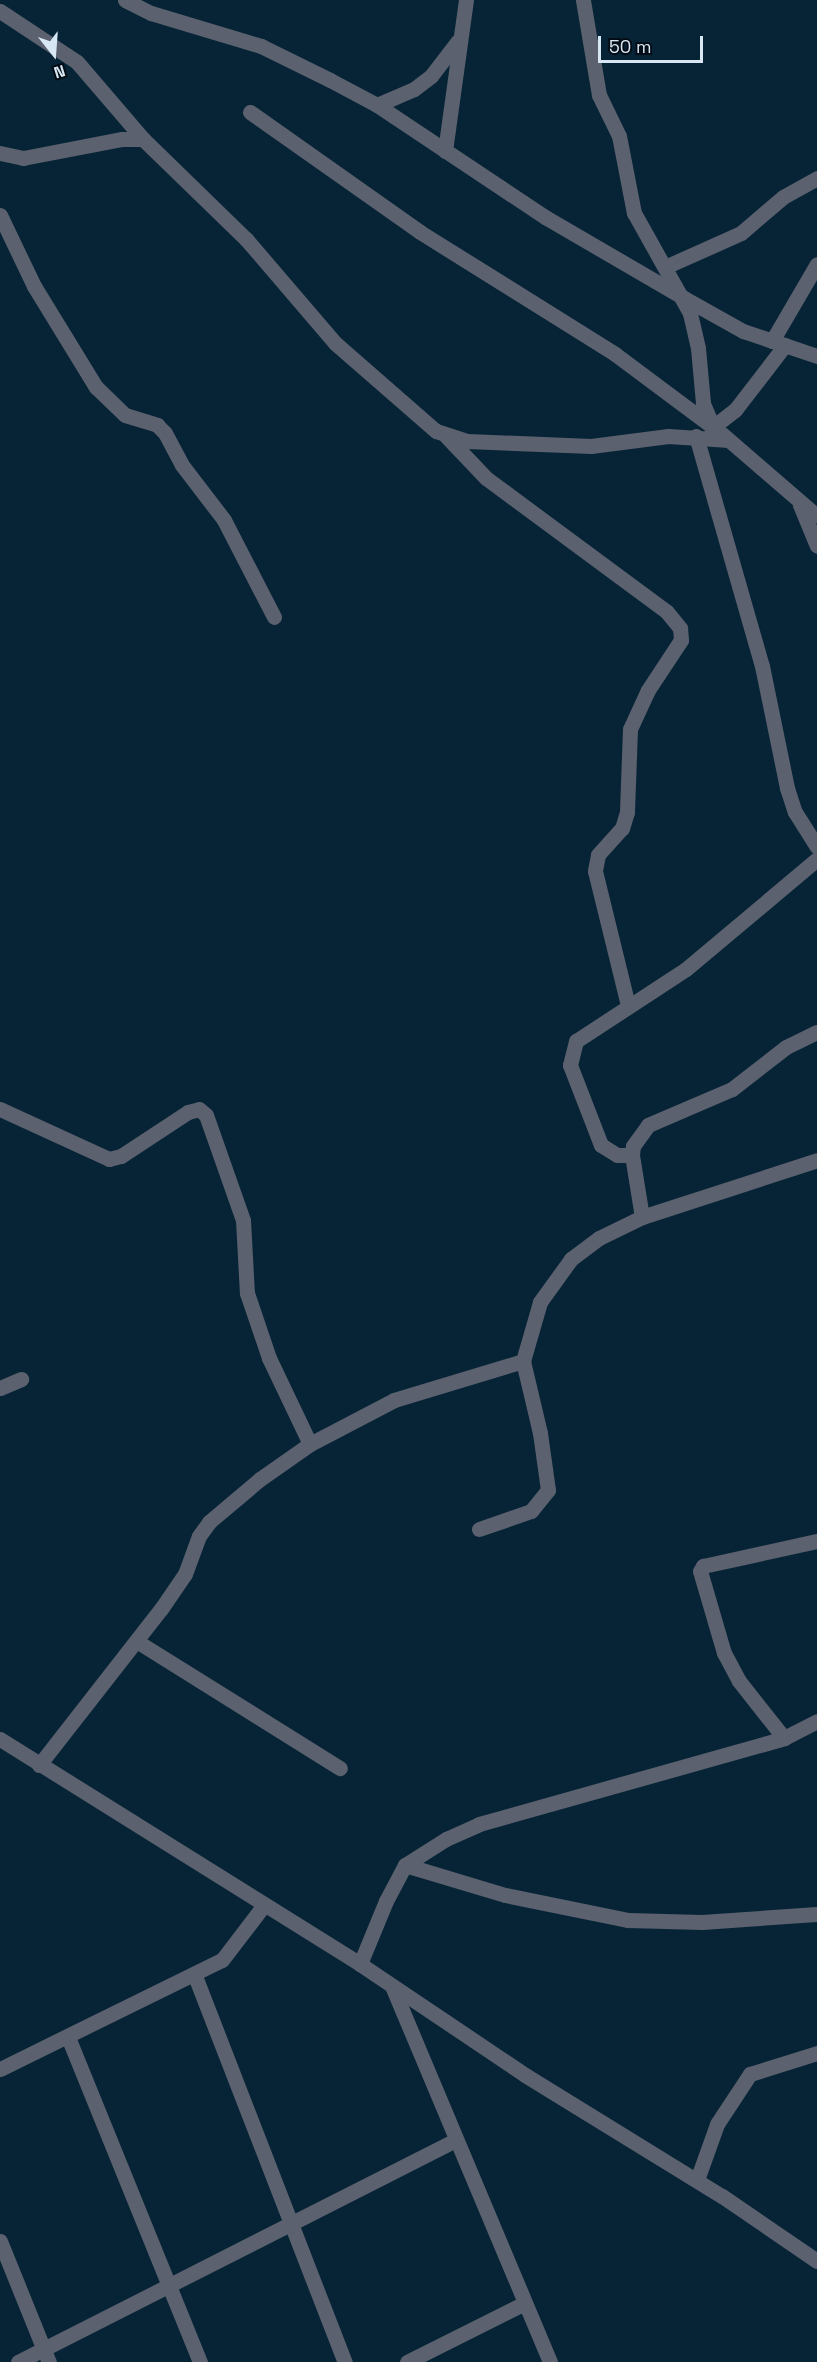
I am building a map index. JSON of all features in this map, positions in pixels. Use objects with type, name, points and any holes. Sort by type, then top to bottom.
[{"type":"street","points":[[125,0],[151,13],[261,46],[377,105],[545,217],[684,298],[743,331],[817,356]]},
{"type":"street","points":[[445,151],[466,0]]},
{"type":"street","points":[[583,0],[599,95],[619,136],[634,213],[684,298],[695,328],[706,434],[762,666],[787,788],[795,812],[817,847]]},
{"type":"street","points":[[0,11],[77,62],[143,139],[246,239],[335,343],[446,436],[486,478],[667,612],[680,628],[681,640],[648,690],[630,729],[627,812],[622,828],[598,855],[595,871],[628,1005]]},
{"type":"street","points":[[377,105],[414,89],[431,76],[462,36]]},
{"type":"street","points":[[250,112],[420,232],[615,354],[706,434]]},
{"type":"street","points":[[0,153],[8,157],[32,157],[122,139],[143,139]]},
{"type":"street","points":[[665,267],[741,233],[783,197],[817,178]]},
{"type":"street","points":[[0,215],[34,286],[96,387],[125,415],[157,425],[165,434],[182,465],[224,520],[274,617]]},
{"type":"street","points":[[706,434],[735,410],[779,343],[817,264]]},
{"type":"street","points":[[446,436],[467,441],[591,446],[706,434],[729,440],[817,516]]},
{"type":"street","points":[[798,499],[817,546]]},
{"type":"street","points":[[632,1155],[617,1155],[601,1145],[570,1065],[571,1051],[582,1034],[686,969],[817,859]]},
{"type":"street","points":[[642,1217],[632,1155],[640,1134],[658,1117],[722,1095],[786,1047],[817,1032]]},
{"type":"street","points":[[0,1109],[109,1159],[121,1156],[188,1112],[199,1109],[206,1115],[243,1220],[248,1293],[269,1358],[309,1444]]},
{"type":"street","points":[[479,1529],[531,1511],[548,1490],[540,1433],[523,1360],[532,1319],[552,1280],[571,1259],[599,1238],[642,1217],[817,1160]]},
{"type":"street","points":[[39,1765],[138,1642],[185,1574],[199,1536],[209,1522],[309,1444],[394,1400],[523,1360]]},
{"type":"street","points":[[0,1388],[21,1379]]},
{"type":"street","points":[[784,1738],[739,1681],[724,1653],[700,1571],[703,1566],[817,1540]]},
{"type":"street","points":[[138,1642],[340,1768]]},
{"type":"street","points":[[360,1964],[386,1901],[405,1866],[446,1839],[479,1824],[784,1738],[817,1721]]},
{"type":"street","points":[[0,1739],[360,1964],[554,2094],[697,2180],[817,2261]]},
{"type":"street","points":[[405,1866],[505,1895],[628,1920],[702,1922],[817,1914]]},
{"type":"street","points":[[0,2069],[195,1976],[222,1960],[264,1905]]},
{"type":"street","points":[[195,1976],[345,2362]]},
{"type":"street","points":[[392,1986],[523,2304],[550,2362]]},
{"type":"street","points":[[68,2037],[200,2362]]},
{"type":"street","points":[[697,2180],[717,2124],[750,2074],[817,2053]]},
{"type":"street","points":[[18,2362],[46,2356],[168,2283],[290,2220],[456,2140]]},
{"type":"street","points":[[0,2241],[46,2356]]},
{"type":"street","points":[[407,2362],[523,2304]]}]
